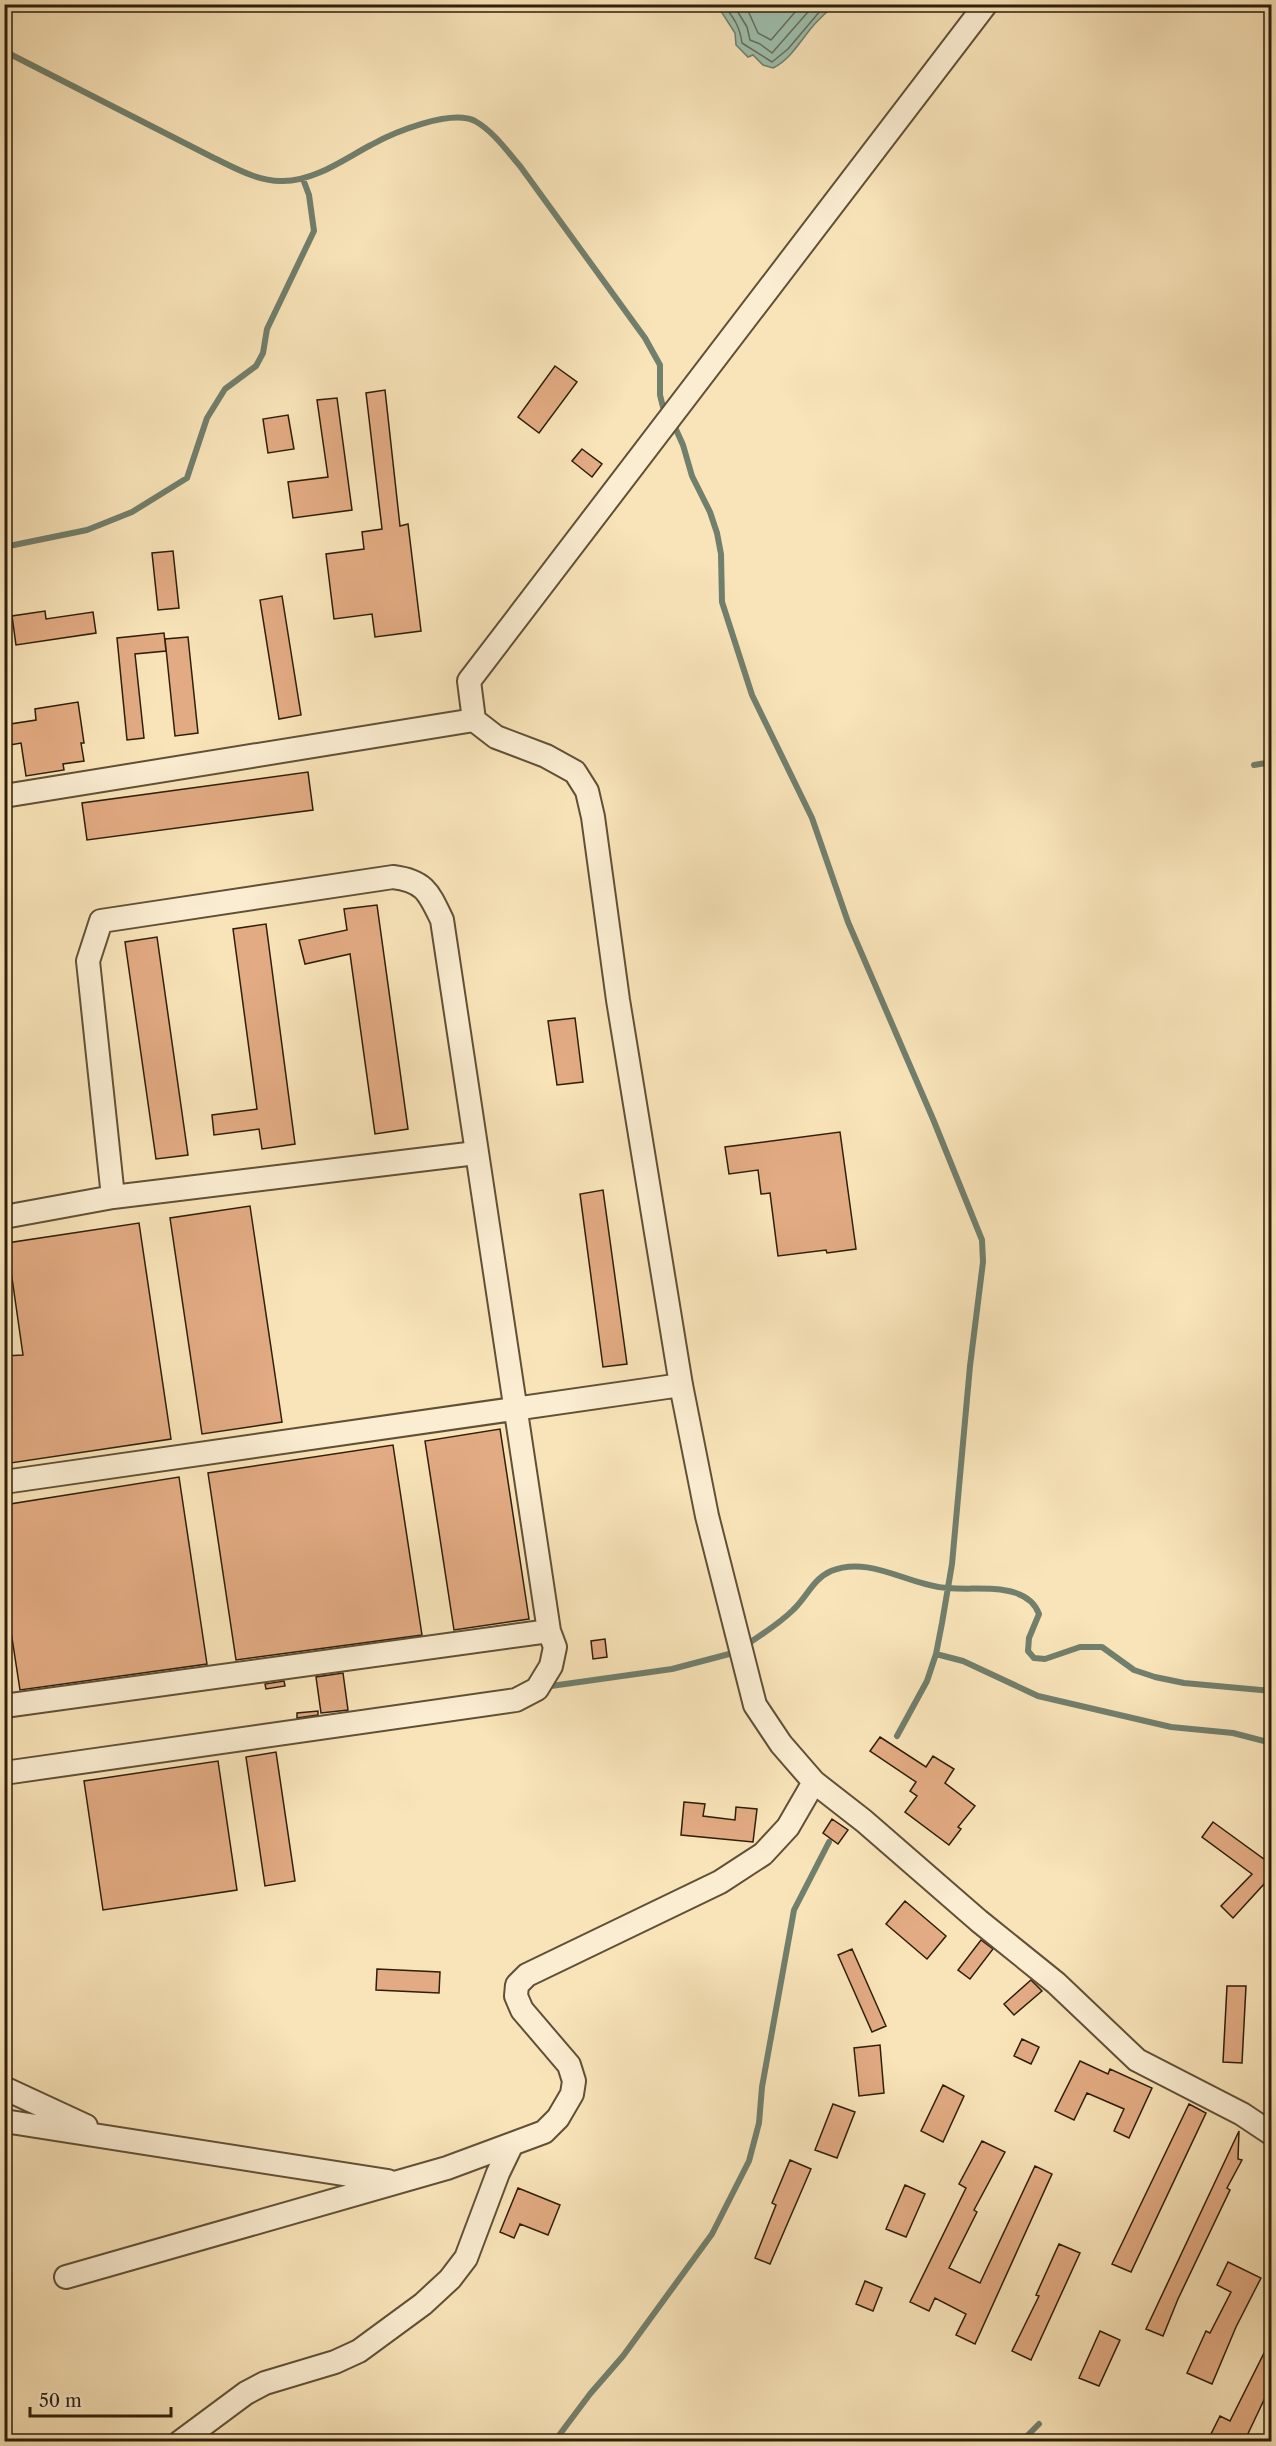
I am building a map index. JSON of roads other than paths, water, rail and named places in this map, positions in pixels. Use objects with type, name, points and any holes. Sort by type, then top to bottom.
[{"type":"street","points":[[986,4],[469,681],[474,720],[496,737],[546,756],[575,772],[587,791],[593,817],[621,1023],[681,1385],[707,1516],[755,1705],[782,1744],[813,1782],[864,1821],[979,1921],[1056,1983],[1137,2060],[1242,2114],[1272,2134]]},
{"type":"street","points":[[8,799],[474,720]]},
{"type":"street","points":[[4,1773],[516,1700],[537,1689],[551,1666],[555,1647],[549,1631],[514,1409],[442,920],[428,890],[409,879],[393,877],[101,921],[88,961],[113,1197]]},
{"type":"street","points":[[4,1217],[113,1197],[476,1153]]},
{"type":"street","points":[[4,1482],[681,1385]]},
{"type":"street","points":[[4,1706],[549,1631]]},
{"type":"street","points":[[66,2277],[447,2168],[544,2132],[558,2118],[572,2094],[574,2081],[569,2065],[522,2010],[516,1996],[517,1985],[527,1975],[720,1882],[763,1854],[788,1827],[813,1782]]},
{"type":"street","points":[[4,2088],[110,2137]]},
{"type":"street","points":[[4,2121],[397,2183]]},
{"type":"street","points":[[180,2442],[246,2393],[265,2382],[335,2362],[359,2351],[423,2304],[450,2279],[466,2258],[498,2173],[512,2144]]},
{"type":"water","points":[[717,5],[834,5],[813,26],[790,55],[773,68],[763,65],[753,55],[748,57],[736,45],[735,33]]},
{"type":"waterway","points":[[4,51],[230,166],[247,174],[274,181],[295,180],[318,173],[381,140],[423,124],[452,118],[475,121],[494,136],[520,166],[645,338],[660,365],[660,395],[663,407]]},
{"type":"waterway","points":[[4,547],[87,530],[132,512],[187,478],[207,418],[225,389],[256,366],[263,353],[267,329],[314,231],[309,195],[303,179]]},
{"type":"waterway","points":[[674,425],[683,445],[692,476],[710,512],[717,533],[721,554],[722,602],[752,695],[812,818],[848,922],[933,1119],[982,1240],[983,1262],[970,1366],[952,1564],[942,1623],[936,1654],[927,1681],[897,1736]]},
{"type":"waterway","points":[[1254,765],[1272,762]]},
{"type":"waterway","points":[[749,1643],[788,1615],[825,1574],[846,1567],[860,1567],[875,1569],[933,1586],[999,1590],[1024,1596],[1031,1601],[1039,1614],[1029,1638],[1028,1651],[1034,1658],[1045,1659],[1080,1647],[1102,1647],[1134,1670],[1155,1677],[1184,1683],[1272,1691]]},
{"type":"waterway","points":[[551,1686],[672,1669],[733,1653]]},
{"type":"waterway","points":[[936,1654],[963,1661],[1038,1696],[1171,1727],[1233,1733],[1272,1743]]},
{"type":"waterway","points":[[554,2442],[590,2394],[623,2356],[712,2234],[749,2161],[759,2123],[762,2087],[794,1910],[829,1842]]},
{"type":"waterway","points":[[1021,2442],[1039,2424]]}]
